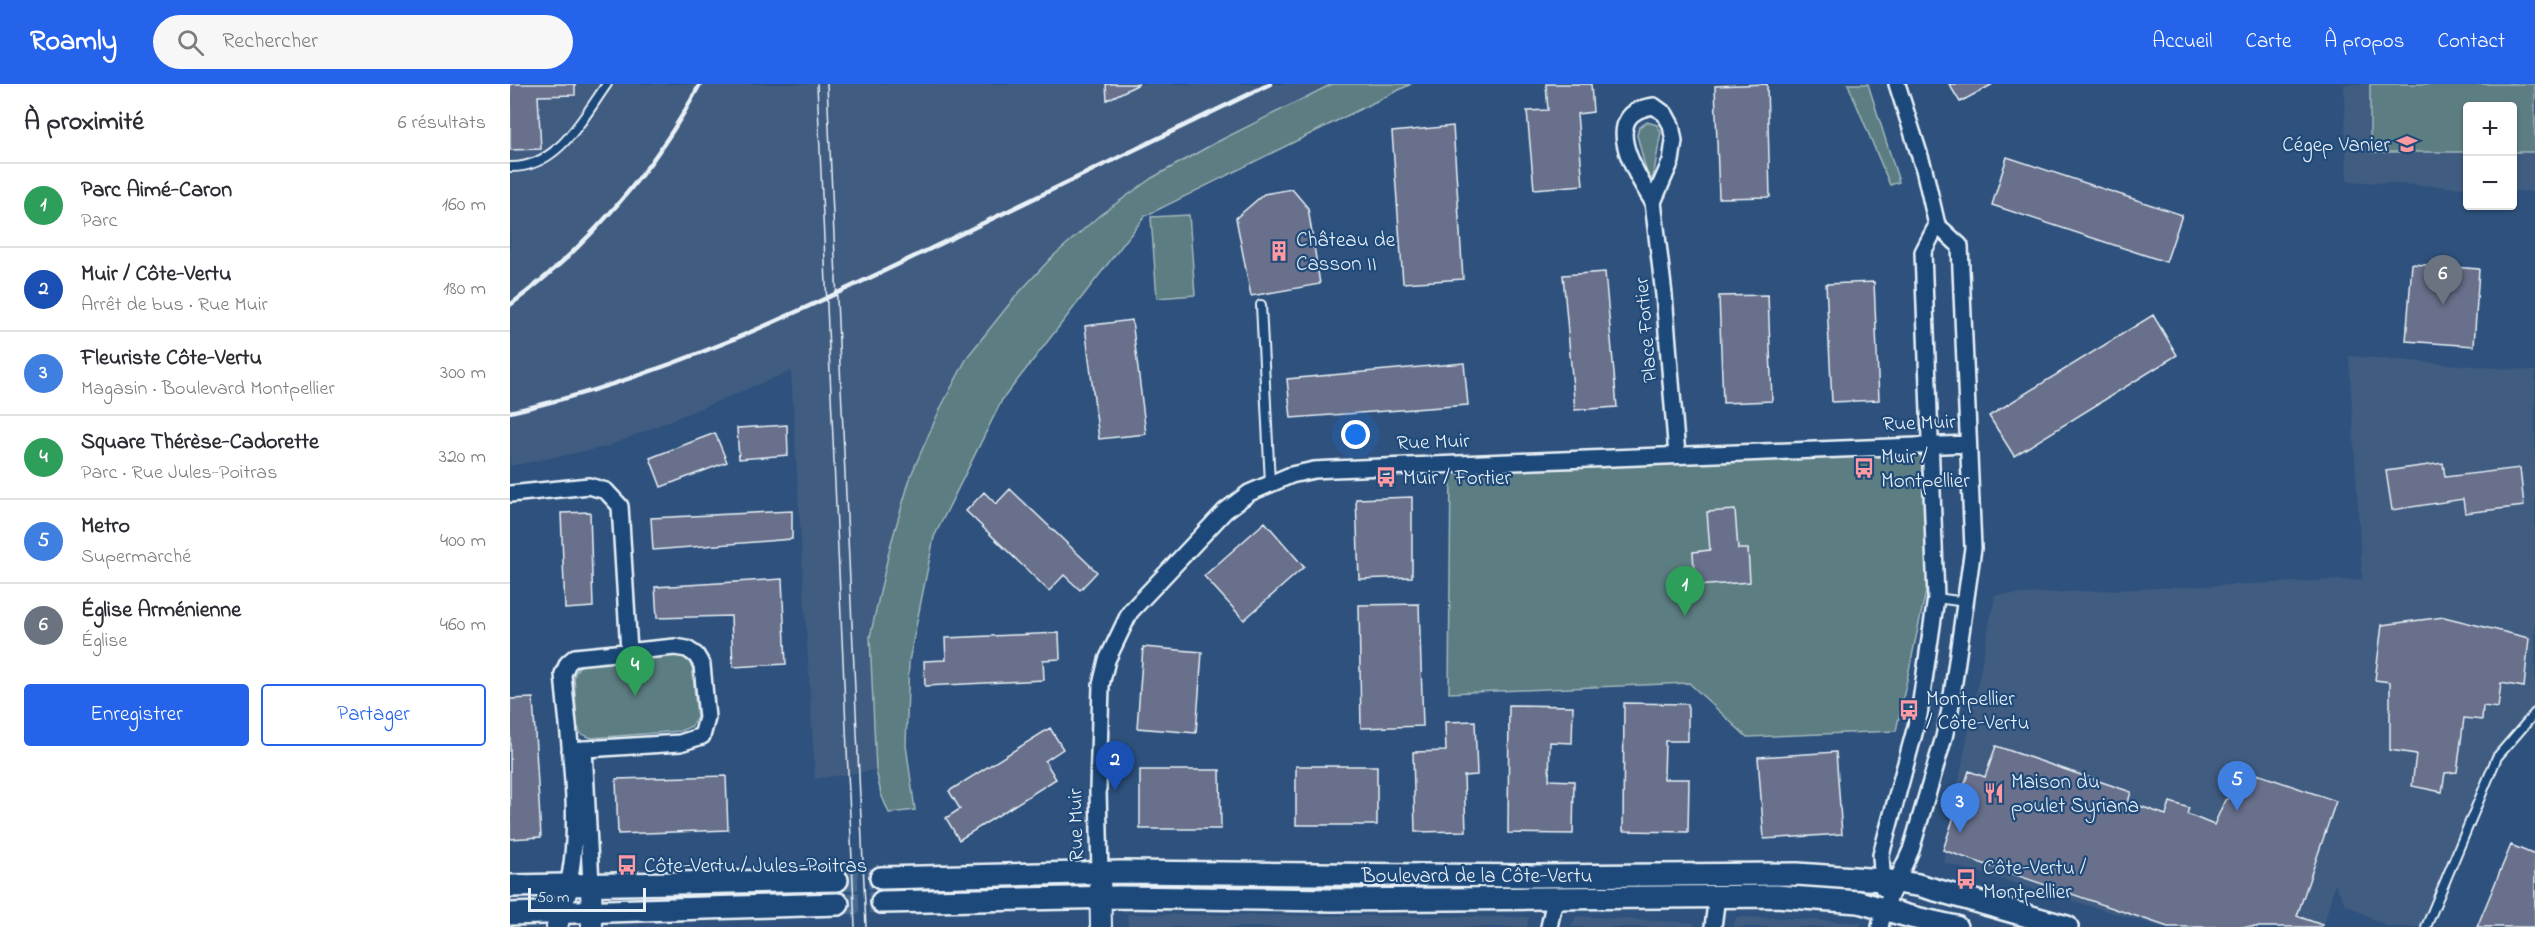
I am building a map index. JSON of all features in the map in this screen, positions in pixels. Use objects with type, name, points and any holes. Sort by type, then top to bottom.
[{"type":"main road","name":"Boulevard de la Côte-Vertu","points":[[881,879],[1100,873],[1533,876],[1797,874],[1890,880],[1949,892],[2067,927]]},
{"type":"main road","points":[[510,886],[837,880]]},
{"type":"main road","name":"Boulevard de la Côte-Vertu","points":[[882,902],[1101,898],[1785,896],[1846,900],[1882,918],[1956,927]]},
{"type":"main road","points":[[510,914],[558,920],[592,920],[837,904]]},
{"type":"street","points":[[1882,918],[1890,880],[1911,850],[1944,737],[1950,710],[1973,548],[1960,246],[1937,225],[1924,169],[1897,84]]},
{"type":"street","name":"Place Fortier","points":[[1653,202],[1671,161],[1674,141],[1671,125],[1665,114],[1654,106],[1638,108],[1628,119],[1624,137],[1633,170],[1653,202],[1664,295],[1677,455]]},
{"type":"street","points":[[1890,880],[1881,855],[1919,715],[1936,598],[1923,252],[1937,225]]},
{"type":"street","name":"Rue Muir","points":[[1101,927],[1098,790],[1101,686],[1107,660],[1130,612],[1226,511],[1249,493],[1270,483],[1314,470],[1968,444]]},
{"type":"street","points":[[510,494],[589,486],[606,491],[620,506],[629,651]]},
{"type":"street","points":[[577,750],[680,743],[702,736],[707,718],[702,665],[696,655],[687,649],[675,647],[575,657],[568,663],[563,674],[577,750],[591,884],[592,920]]},
{"type":"street","points":[[558,920],[573,867],[577,750]]},
{"type":"street","points":[[1713,927],[1717,896]]},
{"type":"street","points":[[1549,927],[1555,898]]},
{"type":"lane","points":[[510,167],[529,166],[547,158],[576,129],[607,84]]},
{"type":"lane","points":[[1261,305],[1270,483]]},
{"type":"lane","points":[[1936,598],[1966,602]]},
{"type":"lane","points":[[2426,927],[2497,757],[2535,713]]},
{"type":"shaded area","points":[[510,84],[1332,84],[1215,143],[1152,178],[1100,215],[1051,258],[1015,297],[968,356],[940,409],[911,475],[890,547],[870,637],[876,770],[815,779],[791,371],[606,447],[510,466]]},
{"type":"shaded area","name":"Cégep Vanier","points":[[2344,84],[2535,84],[2535,192],[2517,191],[2517,102],[2463,102],[2463,188],[2347,181]]},
{"type":"shaded area","points":[[2349,356],[2535,371],[2535,704],[2494,752],[2421,927],[2388,927],[2345,904],[2335,884],[2323,927],[2161,927],[1943,862],[1995,595],[2362,579]]},
{"type":"shaded area","points":[[1127,914],[1529,917],[1527,927],[1128,927]]},
{"type":"shaded area","points":[[1576,916],[1695,923],[1694,927],[1571,927]]},
{"type":"shaded area","points":[[1736,917],[1861,923],[1859,927],[1733,927]]},
{"type":"green space","points":[[1332,84],[1411,84],[1145,216],[1002,400],[934,537],[909,661],[906,745],[915,810],[889,813],[881,794],[876,770],[870,637],[890,547],[911,475],[940,409],[968,356],[1015,297],[1051,258],[1100,215],[1152,178],[1215,143]]},
{"type":"green space","points":[[1848,84],[1868,84],[1899,182],[1890,185]]},
{"type":"green space","points":[[2370,84],[2535,84],[2535,152],[2517,152],[2517,102],[2463,102],[2463,152],[2370,152]]},
{"type":"green space","points":[[1647,122],[1657,125],[1661,132],[1653,178],[1648,178],[1637,135],[1639,127]]},
{"type":"green space","points":[[1189,215],[1195,295],[1157,298],[1151,217]]},
{"type":"green space","points":[[1929,445],[1935,549],[1896,731],[1747,737],[1689,683],[1449,693],[1451,464]]},
{"type":"green space","points":[[668,653],[682,655],[692,665],[697,717],[692,726],[680,731],[592,738],[581,734],[577,725],[574,676],[578,668],[587,662]]},
{"type":"building","points":[[510,84],[575,84],[575,95],[538,96],[541,149],[510,150]]},
{"type":"building","points":[[1106,84],[1139,84],[1107,100]]},
{"type":"building","points":[[1546,84],[1591,84],[1593,112],[1577,114],[1583,185],[1534,189],[1527,111],[1548,110]]},
{"type":"building","points":[[1767,84],[1770,197],[1719,198],[1715,86]]},
{"type":"building","points":[[1949,84],[1993,84],[1960,102]]},
{"type":"building","points":[[1453,126],[1463,279],[1403,283],[1392,132]]},
{"type":"building","points":[[2007,157],[2182,215],[2166,262],[1992,205]]},
{"type":"building","name":"Château de Casson II","points":[[1292,189],[1308,208],[1320,284],[1251,296],[1236,218],[1264,194]]},
{"type":"building","points":[[2412,264],[2479,269],[2474,346],[2406,341]]},
{"type":"building","points":[[1605,272],[1617,407],[1575,410],[1563,275]]},
{"type":"building","points":[[1874,282],[1879,400],[1832,402],[1826,284]]},
{"type":"building","points":[[1768,295],[1772,401],[1723,403],[1719,296]]},
{"type":"building","points":[[2153,315],[2177,355],[2014,456],[1989,416]]},
{"type":"building","points":[[1132,320],[1146,434],[1099,439],[1085,326]]},
{"type":"building","points":[[1464,363],[1468,405],[1291,418],[1287,379]]},
{"type":"building","points":[[787,425],[788,455],[739,459],[737,428]]},
{"type":"building","points":[[715,433],[727,462],[661,487],[650,458]]},
{"type":"building","points":[[2443,463],[2445,477],[2520,468],[2524,506],[2465,513],[2463,499],[2392,510],[2386,471]]},
{"type":"building","points":[[1010,489],[1097,572],[1080,590],[1064,575],[1049,591],[966,511],[984,492],[996,504]]},
{"type":"building","points":[[1412,497],[1412,577],[1359,579],[1356,499]]},
{"type":"building","points":[[1735,510],[1738,549],[1748,549],[1750,582],[1695,586],[1693,552],[1710,550],[1707,512]]},
{"type":"building","points":[[792,511],[792,539],[653,550],[651,518]]},
{"type":"building","points":[[590,512],[593,607],[565,609],[561,513]]},
{"type":"building","points":[[1265,522],[1304,567],[1244,620],[1204,576]]},
{"type":"building","points":[[782,579],[786,664],[733,667],[731,616],[657,618],[655,587]]},
{"type":"building","points":[[1419,604],[1423,726],[1361,728],[1359,605]]},
{"type":"building","points":[[2444,617],[2529,638],[2524,687],[2501,683],[2498,708],[2483,706],[2482,720],[2464,718],[2457,772],[2445,773],[2442,792],[2412,786],[2416,754],[2390,750],[2390,682],[2375,680],[2382,625]]},
{"type":"building","points":[[1059,633],[1060,659],[1043,660],[1044,680],[925,686],[924,661],[946,660],[945,638]]},
{"type":"building","points":[[1143,647],[1202,652],[1196,733],[1137,728]]},
{"type":"building","points":[[533,698],[541,837],[510,839],[510,699]]},
{"type":"building","points":[[1624,703],[1688,704],[1688,741],[1665,741],[1664,779],[1689,779],[1688,832],[1623,831]]},
{"type":"building","points":[[1509,705],[1573,706],[1572,743],[1550,742],[1549,780],[1574,781],[1573,834],[1508,833]]},
{"type":"building","points":[[1475,721],[1477,775],[1464,776],[1466,831],[1415,832],[1413,752],[1446,751],[1445,722]]},
{"type":"building","points":[[1050,728],[1063,749],[1045,761],[1056,779],[959,840],[946,818],[960,809],[949,791]]},
{"type":"building","points":[[1996,746],[2131,792],[2128,802],[2166,815],[2170,802],[2189,808],[2187,814],[2214,825],[2225,800],[2254,785],[2257,774],[2336,801],[2297,916],[2322,925],[2321,927],[2168,927],[1943,850],[1969,771],[1985,777]]},
{"type":"building","points":[[1836,752],[1842,834],[1764,839],[1758,757]]},
{"type":"building","points":[[1296,766],[1377,766],[1377,825],[1296,825]]},
{"type":"building","points":[[1140,770],[1220,770],[1221,829],[1140,829]]},
{"type":"building","points":[[726,776],[728,830],[618,834],[616,779]]},
{"type":"building","points":[[2511,845],[2535,855],[2535,927],[2477,927]]},
{"type":"tunnel","points":[[837,880],[881,878]]},
{"type":"tunnel","points":[[838,904],[882,902]]},
{"type":"tram line","points":[[817,84],[855,927]]},
{"type":"tram line","points":[[827,84],[866,927]]},
{"type":"railway","points":[[510,305],[566,258],[617,205],[662,146],[700,84]]},
{"type":"railway","points":[[510,412],[620,382],[728,342],[884,271],[1270,84]]},
{"type":"place","name":"Cégep Vanier","points":[[2407,144]]},
{"type":"place","name":"Château de Casson II","points":[[1279,251]]},
{"type":"place","name":"Église Arménienne","points":[[2443,305]]},
{"type":"place","name":"Muir / Montpellier","points":[[1864,468]]},
{"type":"place","name":"Muir / Fortier","points":[[1386,477]]},
{"type":"place","name":"Parc Aimé-Caron","points":[[1685,616]]},
{"type":"place","name":"Square Thérèse-Cadorette","points":[[635,696]]},
{"type":"place","name":"Montpellier / Côte-Vertu","points":[[1909,710]]},
{"type":"place","name":"Muir / Côte-Vertu","points":[[1115,791]]},
{"type":"place","name":"Maison du poulet Syriana","points":[[1994,793]]},
{"type":"place","name":"Metro","points":[[2237,811]]},
{"type":"place","name":"Fleuriste Côte-Vertu","points":[[1960,833]]},
{"type":"place","name":"Côte-Vertu / Jules-Poitras","points":[[627,865]]},
{"type":"place","name":"Côte-Vertu / Montpellier","points":[[1966,879]]}]
